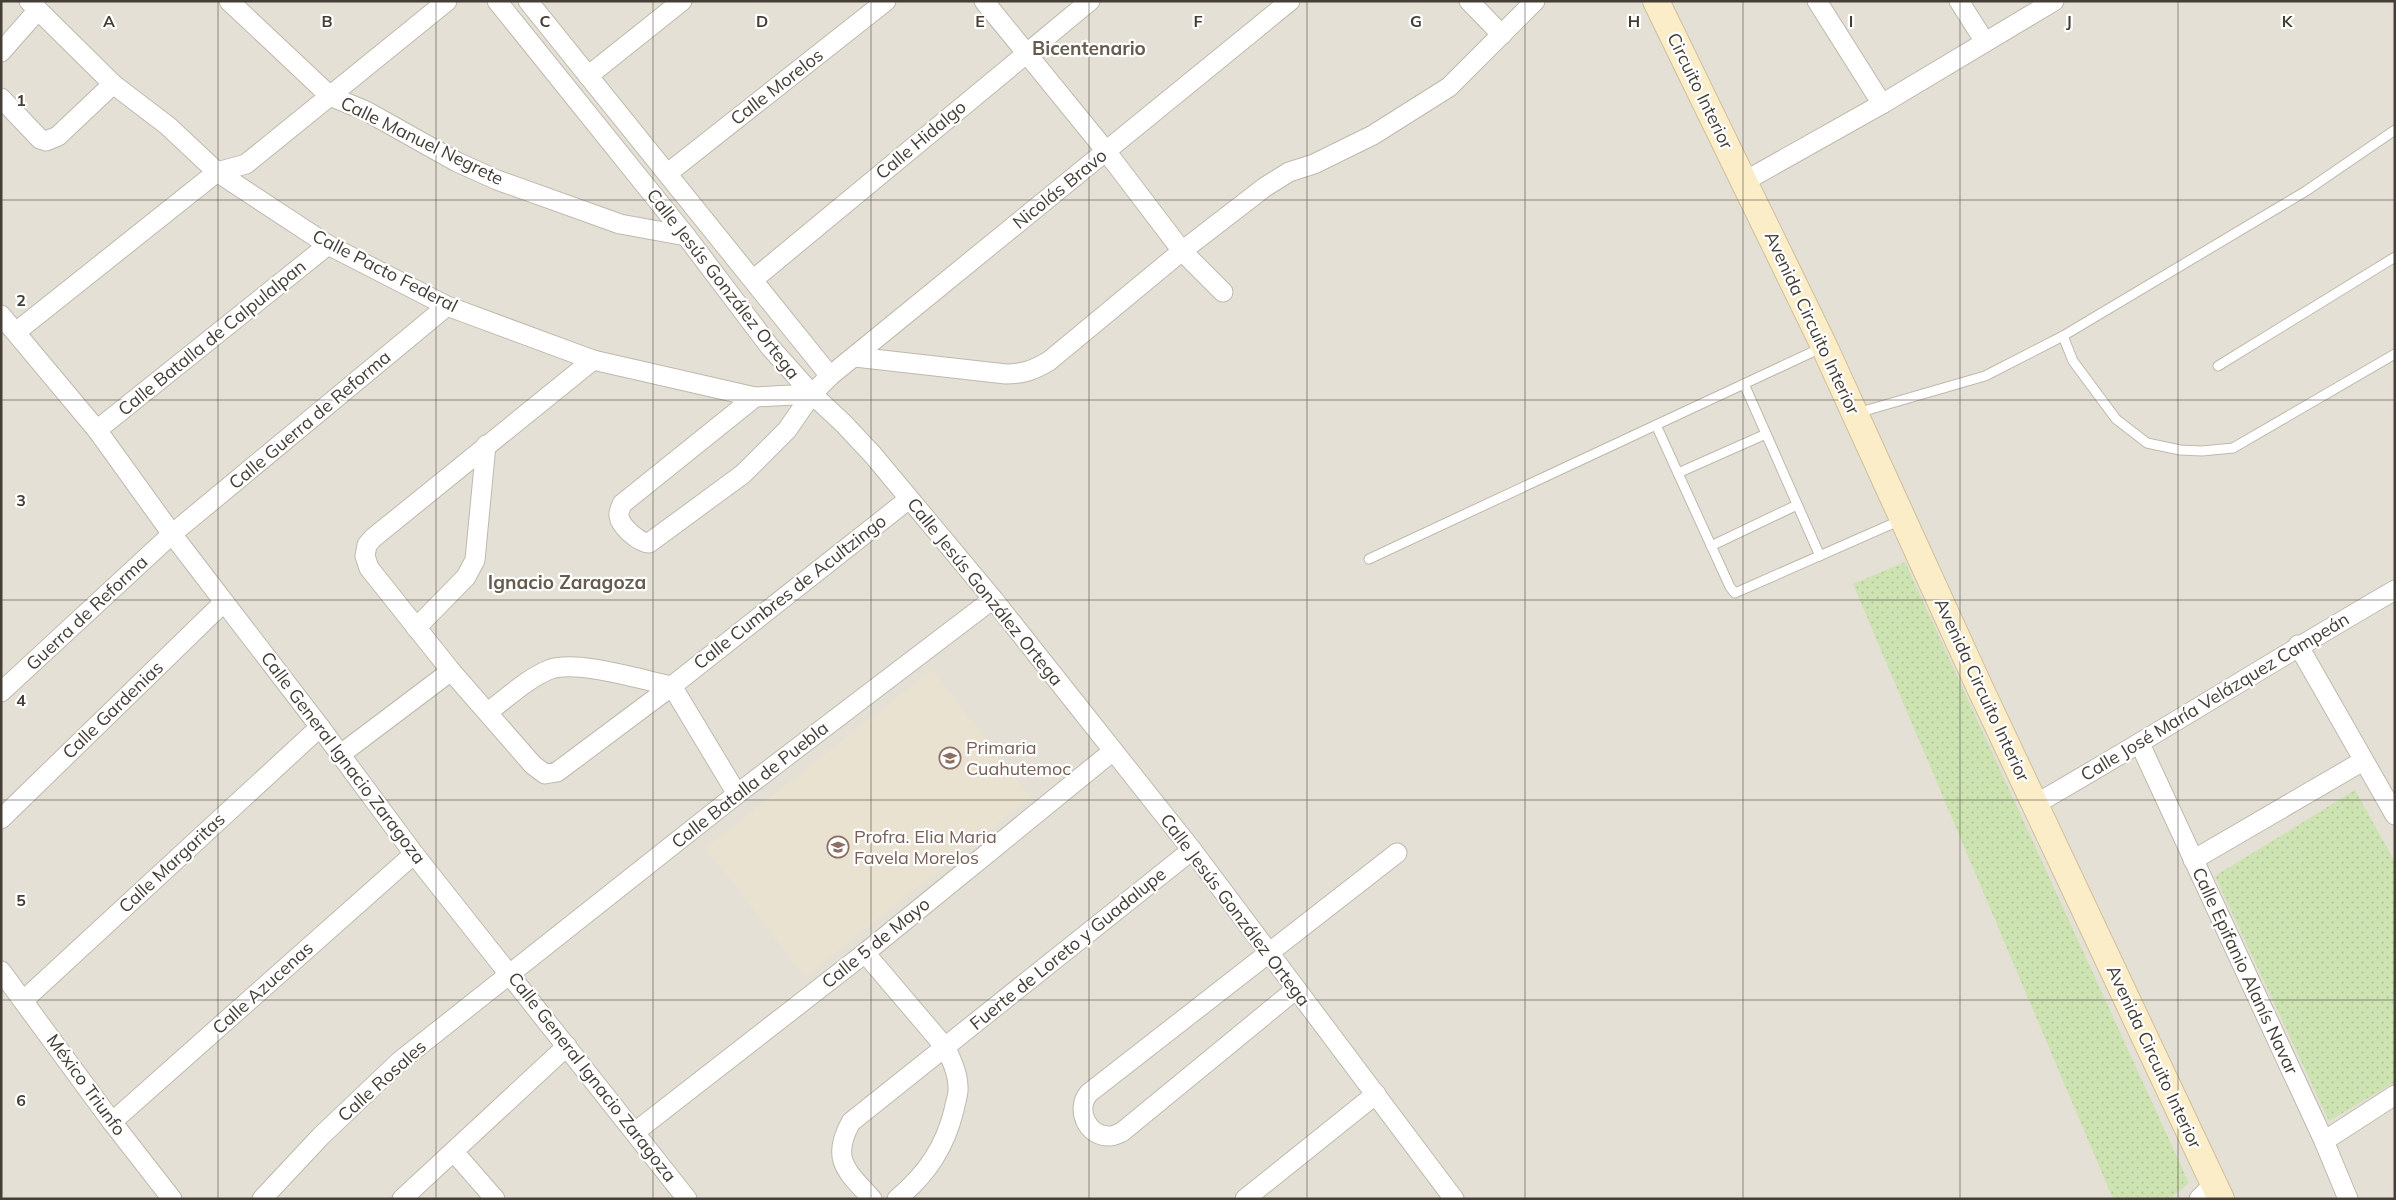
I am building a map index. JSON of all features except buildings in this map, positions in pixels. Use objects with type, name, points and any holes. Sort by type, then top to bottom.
[{"type":"main road","name":"Circuito Interior","points":[[1656,1],[1745,181]]},
{"type":"main road","name":"Avenida Circuito Interior","points":[[1745,181],[1855,413],[2211,1194]]},
{"type":"street","points":[[16,332],[217,172],[246,164],[447,1]]},
{"type":"street","name":"Calle Jesús González Ortega","points":[[497,1],[686,236],[770,347],[812,394],[868,449],[992,599],[1192,850],[1295,990],[1376,1094],[1451,1198]]},
{"type":"street","name":"Calle Jesús González Ortega","points":[[528,1],[754,279],[830,376]]},
{"type":"street","points":[[588,76],[682,1]]},
{"type":"street","name":"Calle Morelos","points":[[668,173],[886,1]]},
{"type":"street","points":[[984,1],[1106,151],[1182,251],[1223,292]]},
{"type":"street","name":"Calle Hidalgo","points":[[754,279],[1090,1]]},
{"type":"street","name":"Nicolás Bravo","points":[[755,397],[622,504],[619,516],[621,523],[642,542],[652,542],[743,474],[786,430],[812,394],[830,376],[1290,1]]},
{"type":"street","points":[[1469,1],[1502,35]]},
{"type":"street","points":[[855,357],[1006,374],[1028,372],[1048,361],[1182,251],[1273,182],[1289,172],[1314,164],[1373,135],[1449,87],[1535,1]]},
{"type":"street","points":[[1817,1],[1882,104]]},
{"type":"street","points":[[1960,1],[1985,42]]},
{"type":"street","points":[[1745,181],[1882,104],[2054,1]]},
{"type":"street","points":[[236,3],[330,96]]},
{"type":"street","points":[[1,52],[33,6]]},
{"type":"street","name":"Calle Pacto Federal","points":[[33,6],[113,84],[168,126],[217,172],[328,245],[447,306],[593,360],[755,397],[812,394]]},
{"type":"street","points":[[1,98],[40,139],[46,141],[58,136],[113,84]]},
{"type":"street","name":"Calle Manuel Negrete","points":[[330,96],[366,111],[458,162],[497,180],[620,224],[686,236]]},
{"type":"street","name":"Calle Batalla de Calpulalpan","points":[[97,430],[328,245]]},
{"type":"street","name":"Calle Guerra de Reforma","points":[[172,534],[447,306]]},
{"type":"street","name":"Calle General Ignacio Zaragoza","points":[[1,315],[97,430],[172,534],[341,754],[414,854],[568,1046],[687,1199]]},
{"type":"street","name":"Calle Cumbres de Acultzingo","points":[[593,360],[373,538],[367,546],[365,556],[369,568],[416,628],[533,765],[545,774],[557,772],[672,686],[909,499]]},
{"type":"street","points":[[416,628],[466,577],[475,560],[486,445]]},
{"type":"street","name":"Guerra de Reforma","points":[[1,692],[172,534]]},
{"type":"street","name":"Calle José María Velázquez Campeán","points":[[2034,805],[2140,744],[2298,646],[2395,590]]},
{"type":"street","name":"Calle Batalla de Puebla","points":[[510,973],[737,794],[992,599]]},
{"type":"street","name":"Calle Gardenias","points":[[1,819],[224,602]]},
{"type":"street","points":[[2298,646],[2395,815]]},
{"type":"street","points":[[488,712],[552,669],[581,667],[672,686],[737,794]]},
{"type":"street","points":[[341,754],[452,671]]},
{"type":"street","name":"Calle Margaritas","points":[[24,1000],[320,727]]},
{"type":"street","name":"Calle Epifanio Alanís Navar","points":[[2140,744],[2324,1141],[2348,1199]]},
{"type":"street","name":"Calle 5 de Mayo","points":[[636,1132],[865,953],[1113,751]]},
{"type":"street","points":[[2193,860],[2363,761]]},
{"type":"street","name":"Fuerte de Loreto y Guadalupe","points":[[872,1199],[843,1164],[840,1149],[850,1122],[1192,850]]},
{"type":"street","points":[[1295,990],[1122,1132],[1110,1136],[1088,1126],[1082,1113],[1083,1100],[1089,1093],[1397,853]]},
{"type":"street","name":"Calle Azucenas","points":[[112,1122],[414,854]]},
{"type":"street","points":[[865,953],[945,1047],[954,1063],[958,1088],[951,1123],[941,1150],[924,1174],[898,1199]]},
{"type":"street","name":"México Triunfo","points":[[1,972],[24,1000],[112,1122],[172,1199]]},
{"type":"street","name":"Calle Rosales","points":[[262,1199],[321,1136],[400,1061],[510,973]]},
{"type":"street","points":[[402,1199],[568,1046]]},
{"type":"street","points":[[1245,1199],[1376,1094]]},
{"type":"street","points":[[2324,1141],[2395,1095]]},
{"type":"street","points":[[454,1152],[495,1199]]},
{"type":"lane","points":[[1855,413],[1985,376],[2063,336],[2306,191],[2395,130]]},
{"type":"lane","points":[[2218,366],[2395,257]]},
{"type":"lane","points":[[2063,336],[2073,361],[2116,419],[2147,443],[2180,450],[2202,451],[2233,448],[2395,354]]},
{"type":"lane","points":[[1369,559],[1824,346]]},
{"type":"lane","points":[[1744,384],[1820,556]]},
{"type":"lane","points":[[1656,425],[1730,587],[1736,593],[1903,519]]},
{"type":"lane","points":[[1678,473],[1766,434]]},
{"type":"lane","points":[[1711,546],[1797,505]]},
{"type":"shaded area","points":[[1,1],[2395,1],[2395,1199],[1,1199]]},
{"type":"shaded area","name":"Profra. Elia Maria Favela Morelos","points":[[932,670],[1030,797],[805,977],[706,848]]},
{"type":"green space","points":[[1905,562],[2189,1183],[2170,1199],[2113,1199],[1853,584]]},
{"type":"green space","points":[[2355,790],[2395,862],[2395,1082],[2329,1121],[2215,876]]},
{"type":"place","name":"Primaria Cuahutemoc","points":[[950,758]]},
{"type":"place","name":"Profra. Elia Maria Favela Morelos","points":[[838,847]]},
{"type":"district","name":"Bicentenario","points":[[1089,48]]},
{"type":"district","name":"Ignacio Zaragoza","points":[[567,582]]}]
